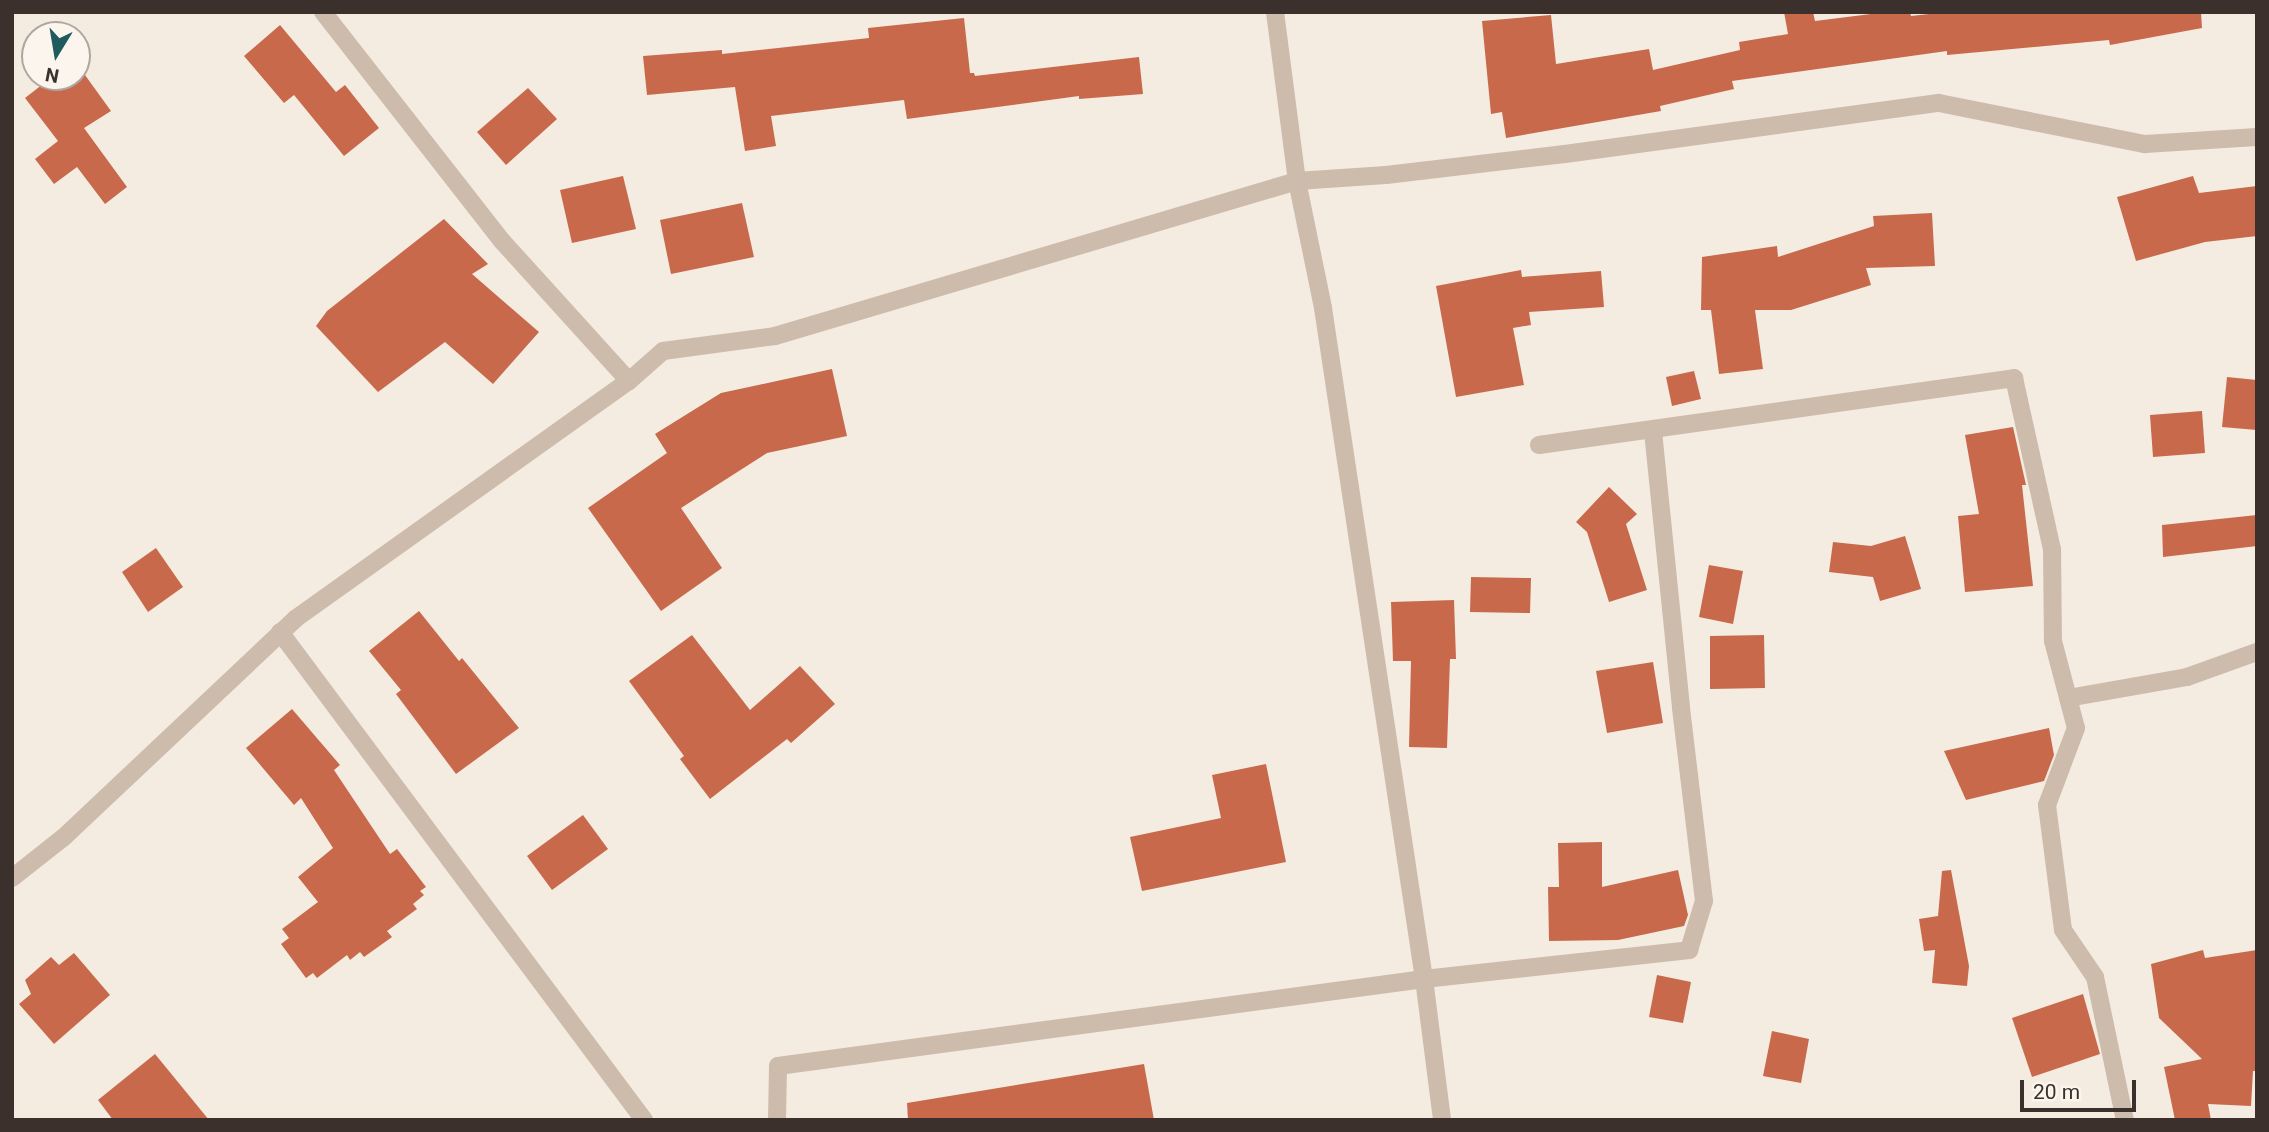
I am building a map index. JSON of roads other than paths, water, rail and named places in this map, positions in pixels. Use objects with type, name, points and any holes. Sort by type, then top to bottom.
[{"type":"street","points":[[323,12],[502,241],[629,381]]},
{"type":"street","points":[[1275,12],[1297,181],[1323,308],[1424,979],[1441,1120]]},
{"type":"street","points":[[12,878],[64,836],[295,619],[629,381],[663,351],[775,337],[1297,181],[1387,175],[1538,157],[1939,103],[2145,144],[2257,137]]},
{"type":"street","points":[[1539,445],[2014,378],[2052,549],[2053,641],[2076,728],[2047,805],[2063,930],[2095,977],[2125,1120]]},
{"type":"street","points":[[777,1120],[778,1066],[1424,979],[1689,950],[1704,901],[1653,429]]},
{"type":"street","points":[[280,632],[643,1120]]},
{"type":"street","points":[[2068,698],[2187,677],[2257,652]]}]
